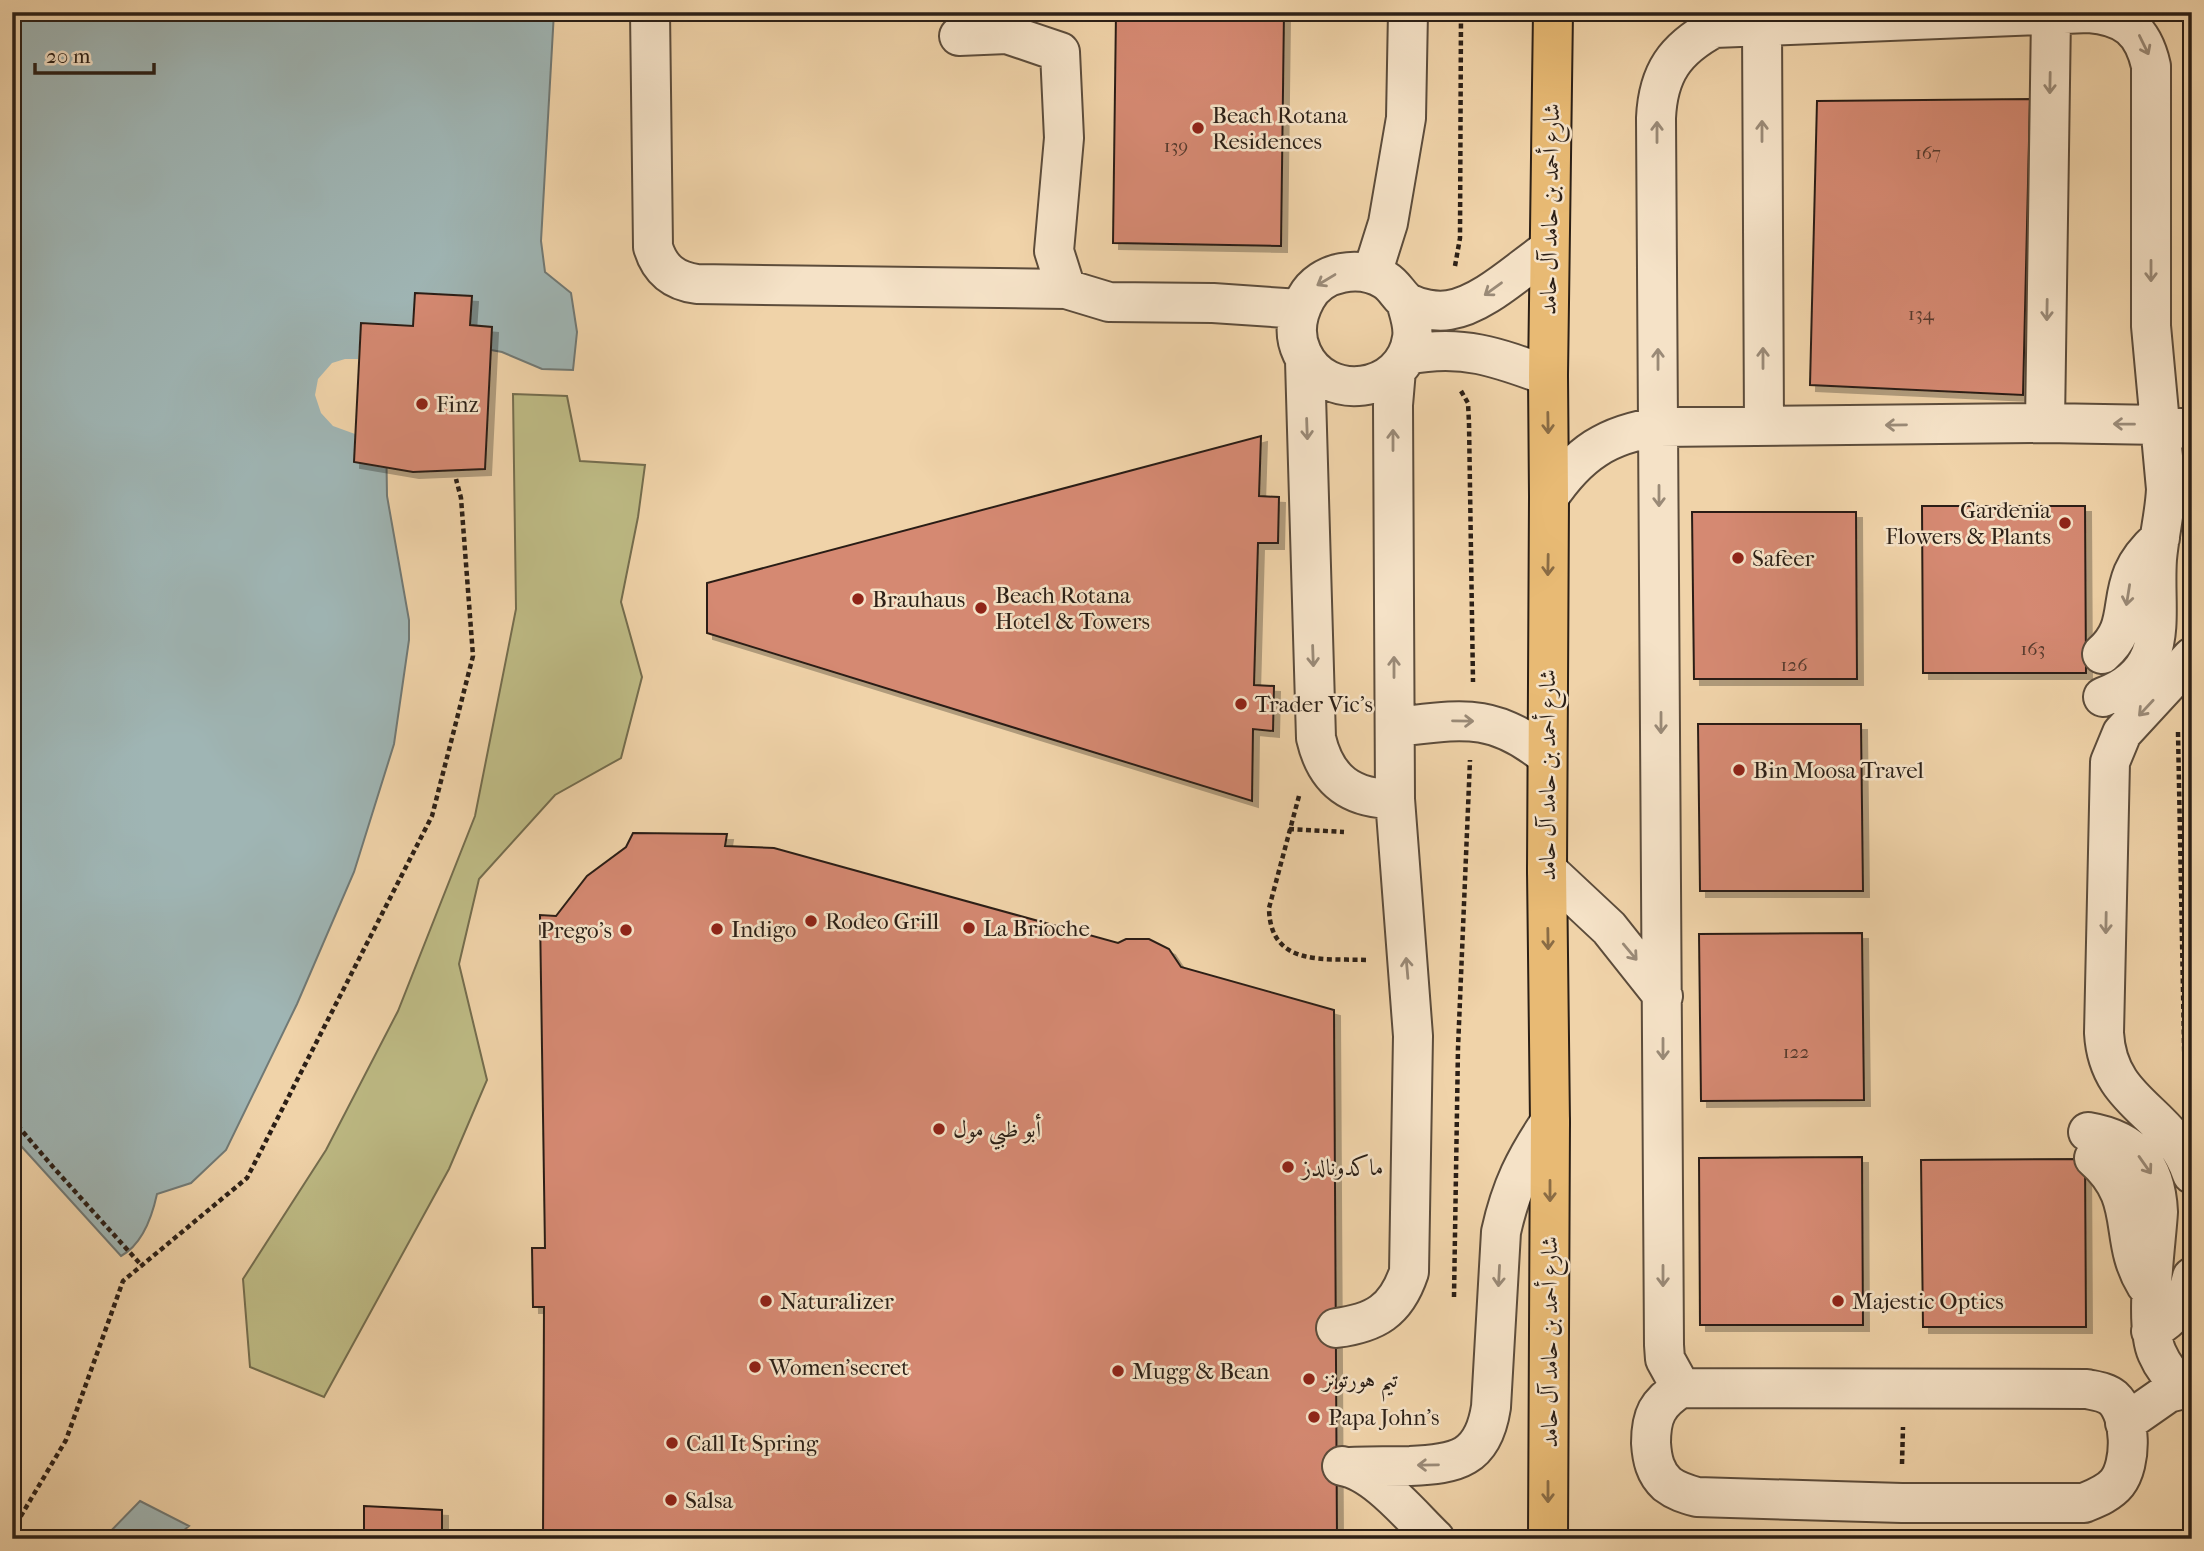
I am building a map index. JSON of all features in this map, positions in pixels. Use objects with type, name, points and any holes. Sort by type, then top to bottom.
[{"type":"main road","name":"شارع أحمد بن حامد آل حامد","points":[[1548,1539],[1548,250],[1553,12]]},
{"type":"lane","points":[[650,12],[653,247],[657,259],[675,278],[697,284],[1066,289],[1109,302],[1213,303],[1300,309]]},
{"type":"lane","points":[[1372,274],[1388,223],[1406,118],[1408,12]]},
{"type":"lane","points":[[2045,423],[2052,15]]},
{"type":"lane","points":[[1681,1388],[1665,1359],[1664,1345],[1656,118],[1659,90],[1670,65],[1681,50],[1714,28],[2052,15],[2107,15],[2123,21],[2137,33],[2147,48],[2151,66],[2151,326],[2154,373],[2173,438],[2180,476],[2192,499]]},
{"type":"lane","points":[[1762,26],[1764,426]]},
{"type":"lane","points":[[959,36],[1007,34],[1060,52],[1064,138],[1054,251],[1066,289]]},
{"type":"lane","points":[[1406,302],[1432,310],[1464,307],[1548,250]]},
{"type":"lane","points":[[1335,1328],[1359,1325],[1377,1318],[1398,1298],[1409,1272],[1412,1036],[1395,799],[1392,405],[1402,363],[1412,337],[1406,302],[1386,281],[1372,274],[1355,271],[1337,274],[1321,281],[1308,293],[1300,309],[1296,327],[1298,344],[1306,361],[1317,374],[1331,383],[1349,387],[1382,381],[1402,363],[1431,350],[1466,350],[1504,359],[1548,376]]},
{"type":"lane","points":[[1306,361],[1316,738],[1320,756],[1329,772],[1342,785],[1358,794],[1376,799],[1395,799]]},
{"type":"lane","points":[[1549,497],[1573,466],[1603,443],[1621,435],[1659,427],[2045,423],[2173,438]]},
{"type":"lane","points":[[2103,697],[2120,691],[2133,681],[2144,669],[2154,651],[2158,630],[2157,559],[2173,438]]},
{"type":"lane","points":[[2102,654],[2118,637],[2122,627],[2134,570],[2149,548],[2160,538]]},
{"type":"lane","points":[[2184,666],[2122,733],[2110,762],[2104,1033],[2109,1065],[2120,1084],[2169,1133],[2189,1166]]},
{"type":"lane","points":[[1395,727],[1450,721],[1486,723],[1525,738],[1547,756]]},
{"type":"lane","points":[[1547,870],[1609,928],[1663,996]]},
{"type":"lane","points":[[1435,1539],[1376,1483],[1343,1466],[1441,1465],[1460,1459],[1476,1446],[1488,1428],[1502,1231],[1507,1203],[1517,1176],[1550,1122]]},
{"type":"lane","points":[[2091,1145],[2108,1135],[2126,1144],[2140,1157],[2151,1173],[2157,1192],[2158,1212],[2152,1314],[2156,1351],[2163,1365],[2187,1388],[2154,1401],[2125,1423]]},
{"type":"lane","points":[[2152,1314],[2166,1322],[2179,1309],[2188,1293],[2192,1277]]},
{"type":"lane","points":[[1681,1388],[2087,1389],[2101,1392],[2113,1399],[2121,1410],[2125,1423],[2127,1456],[2118,1482],[2099,1497],[2084,1503],[1902,1503],[1698,1497],[1682,1493],[1668,1484],[1657,1472],[1652,1457],[1651,1424],[1662,1403],[1681,1388]]},
{"type":"path","points":[[12,1531],[66,1440],[123,1282],[247,1178],[432,816],[473,656],[460,498],[456,479]]},
{"type":"path","points":[[2184,666],[2189,1166]]},
{"type":"path","points":[[1316,738],[1269,908],[1269,922],[1274,936],[1283,947],[1296,955],[1406,962]]},
{"type":"path","points":[[12,1119],[142,1266]]},
{"type":"shaded area","points":[[513,394],[567,396],[580,461],[645,465],[621,602],[642,677],[621,758],[555,795],[479,879],[459,964],[487,1080],[449,1169],[324,1397],[250,1367],[243,1279],[326,1150],[398,1011],[475,816],[516,609]]},
{"type":"water","points":[[12,12],[554,12],[541,241],[545,272],[571,293],[577,332],[573,370],[542,369],[502,352],[464,345],[386,431],[387,496],[409,620],[409,640],[394,744],[354,872],[297,1004],[226,1150],[191,1183],[157,1194],[141,1237],[121,1256],[12,1136]]},
{"type":"water","points":[[140,1501],[189,1526],[183,1531],[197,1539],[103,1539]]},
{"type":"pier","name":"Finz","points":[[415,293],[472,296],[470,325],[492,327],[491,345],[390,468],[354,462],[355,434],[333,426],[321,413],[315,395],[318,379],[332,363],[358,359],[361,323],[413,326]]},
{"type":"building","name":"Beach Rotana Residences","points":[[1116,12],[1284,12],[1281,246],[1113,243]]},
{"type":"building","points":[[2030,99],[2023,395],[1810,385],[1817,101]]},
{"type":"building","name":"Finz","points":[[415,293],[472,296],[470,325],[492,327],[485,469],[413,472],[354,462],[361,323],[413,326]]},
{"type":"building","name":"Beach Rotana Hotel & Towers","points":[[1261,436],[1259,496],[1279,497],[1278,543],[1258,543],[1254,685],[1274,686],[1273,731],[1253,729],[1252,801],[707,633],[707,583]]},
{"type":"building","points":[[1922,506],[2085,506],[2086,673],[1923,673]]},
{"type":"building","points":[[1692,512],[1856,512],[1857,679],[1694,679]]},
{"type":"building","points":[[1698,724],[1861,724],[1863,891],[1700,891]]},
{"type":"building","name":"أبو ظبي مول","points":[[633,833],[727,834],[725,846],[774,848],[1118,943],[1126,939],[1149,939],[1169,949],[1181,967],[1334,1010],[1337,1539],[543,1539],[544,1307],[533,1307],[532,1248],[545,1248],[540,915],[556,916],[587,876],[626,847]]},
{"type":"building","points":[[1862,933],[1864,1100],[1701,1101],[1699,934]]},
{"type":"building","points":[[1862,1157],[1863,1325],[1700,1325],[1699,1158]]},
{"type":"building","points":[[2085,1159],[2086,1327],[1923,1327],[1921,1160]]},
{"type":"building","points":[[364,1506],[442,1510],[442,1539],[364,1539]]},
{"type":"place","name":"Beach Rotana Residences","points":[[1198,128]]},
{"type":"place","name":"Finz","points":[[422,404]]},
{"type":"place","name":"Gardenia Flowers & Plants","points":[[2065,523]]},
{"type":"place","name":"Safeer","points":[[1738,558]]},
{"type":"place","name":"Brauhaus","points":[[858,599]]},
{"type":"place","name":"Beach Rotana Hotel & Towers","points":[[981,608]]},
{"type":"place","name":"Trader Vic's","points":[[1241,704]]},
{"type":"place","name":"Bin Moosa Travel","points":[[1739,770]]},
{"type":"place","name":"Rodeo Grill","points":[[811,921]]},
{"type":"place","name":"La Brioche","points":[[969,928]]},
{"type":"place","name":"Indigo","points":[[717,929]]},
{"type":"place","name":"Prego's","points":[[626,930]]},
{"type":"place","name":"أبو ظبي مول","points":[[939,1129]]},
{"type":"place","name":"ماكدونالدز","points":[[1288,1167]]},
{"type":"place","name":"Naturalizer","points":[[766,1301]]},
{"type":"place","name":"Majestic Optics","points":[[1838,1301]]},
{"type":"place","name":"Women'secret","points":[[755,1367]]},
{"type":"place","name":"Mugg & Bean","points":[[1118,1371]]},
{"type":"place","name":"تيم هورتونز","points":[[1309,1379]]},
{"type":"place","name":"Papa John's","points":[[1314,1417]]},
{"type":"place","name":"Call It Spring","points":[[672,1443]]},
{"type":"place","name":"Salsa","points":[[671,1500]]}]
